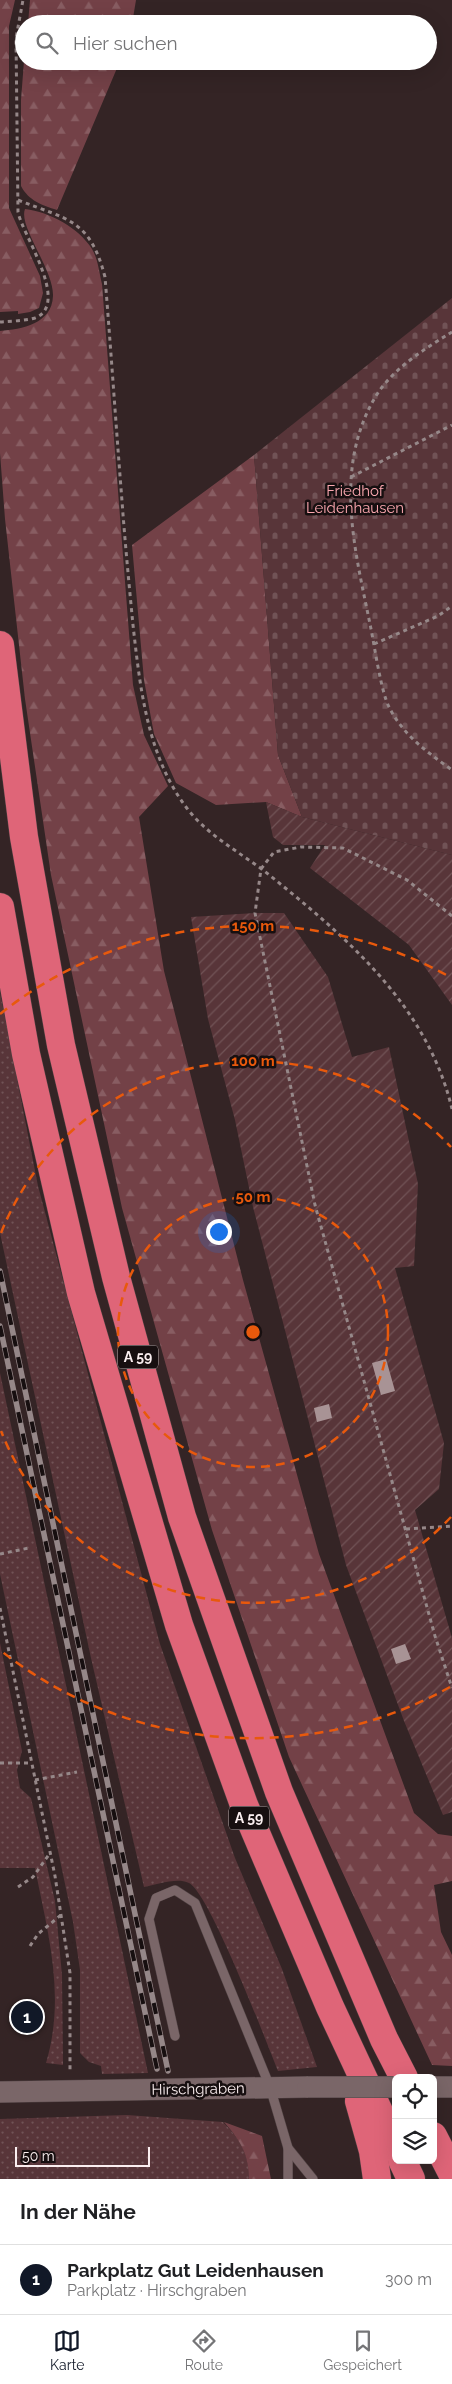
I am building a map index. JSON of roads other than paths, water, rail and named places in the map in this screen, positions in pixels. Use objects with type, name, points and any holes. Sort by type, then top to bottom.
[{"type":"highway","name":"A 59","points":[[0,645],[24,837],[61,1045],[116,1277],[182,1517],[279,1792],[384,2038],[402,2074]]},
{"type":"highway","name":"A 59","points":[[0,907],[26,1054],[81,1293],[176,1616],[244,1805],[330,2006],[392,2139]]},
{"type":"highway","name":"A 59","points":[[330,2006],[373,2151],[377,2179]]},
{"type":"highway","points":[[437,2144],[452,2173]]},
{"type":"highway","points":[[404,2164],[411,2179]]},
{"type":"street","points":[[437,2087],[452,2086]]},
{"type":"street","name":"Hirschgraben","points":[[0,2092],[392,2087]]},
{"type":"lane","points":[[175,2036],[149,1920],[156,1898],[175,1890],[195,1903],[270,2088],[288,2148],[288,2179]]},
{"type":"lane","points":[[288,2148],[314,2179]]},
{"type":"railway","points":[[0,1271],[168,2071]]},
{"type":"railway","points":[[0,1326],[157,2069]]},
{"type":"place","name":"Parkplatz Gut Leidenhausen","points":[[27,2017]]},
{"type":"park label","name":"Friedhof Leidenhausen","points":[[355,500]]}]
